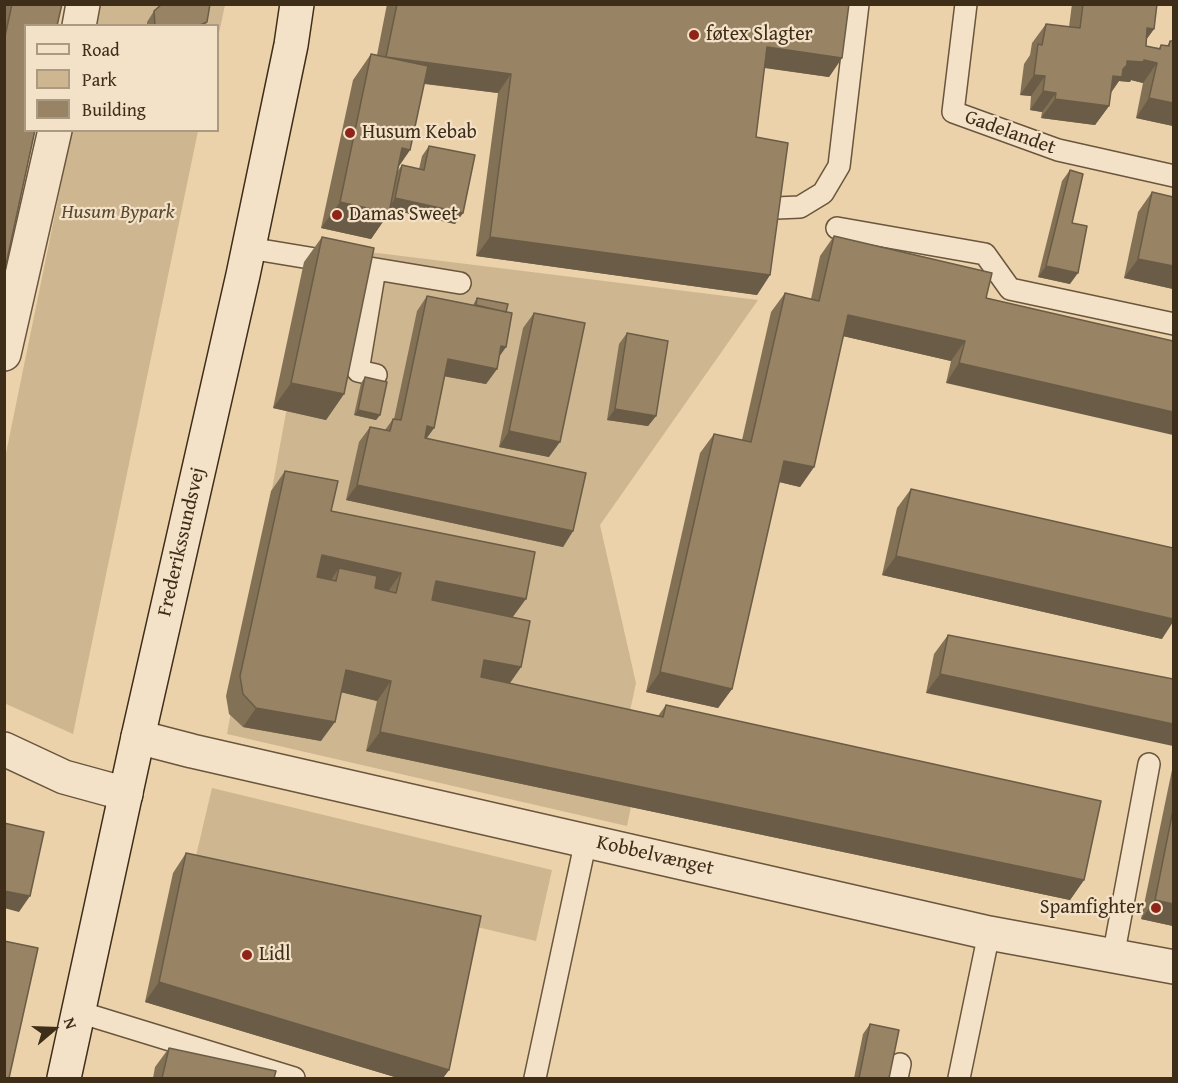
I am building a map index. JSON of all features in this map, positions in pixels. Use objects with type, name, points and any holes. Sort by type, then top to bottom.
[{"type":"street","points":[[79,24],[83,4]]},
{"type":"street","name":"Frederikssundsvej","points":[[64,1078],[138,737],[249,248],[291,45],[297,4]]},
{"type":"street","points":[[4,354],[55,132]]},
{"type":"street","name":"Kobbelvænget","points":[[138,737],[192,752],[989,933],[1173,967]]},
{"type":"street","points":[[4,749],[64,777],[126,794]]},
{"type":"lane","points":[[733,207],[753,209],[800,207],[823,193],[839,166],[858,4]]},
{"type":"lane","name":"Gadelandet","points":[[966,4],[953,112],[1058,150],[1173,176]]},
{"type":"lane","points":[[837,228],[985,254],[1010,289],[1173,324]]},
{"type":"lane","points":[[249,248],[460,283]]},
{"type":"lane","points":[[375,269],[358,371],[376,375]]},
{"type":"lane","points":[[1113,957],[1149,764]]},
{"type":"lane","points":[[535,1078],[586,840]]},
{"type":"lane","points":[[959,1078],[989,933]]},
{"type":"lane","points":[[79,1012],[294,1078]]},
{"type":"green space","points":[[97,5],[225,5],[219,33],[219,24],[93,24]]},
{"type":"green space","name":"Husum Bypark","points":[[72,132],[198,132],[73,734],[4,703],[5,458]]},
{"type":"green space","points":[[329,247],[758,300],[600,525],[636,683],[627,725],[647,730],[627,826],[227,734],[315,255]]},
{"type":"green space","points":[[212,788],[552,870],[536,941],[195,860]]},
{"type":"building","points":[[12,4],[62,4],[57,24],[24,24],[24,132],[35,132],[4,274],[4,41]]},
{"type":"building","points":[[162,4],[210,4],[207,22],[202,24],[155,24],[154,11]]},
{"type":"building","points":[[397,4],[849,4],[842,58],[767,47],[756,137],[788,143],[770,275],[490,237],[511,74],[386,57]]},
{"type":"building","points":[[1083,4],[1157,4],[1154,29],[1147,28],[1146,46],[1160,49],[1161,45],[1169,46],[1170,41],[1173,41],[1173,103],[1149,98],[1157,63],[1144,60],[1143,62],[1127,61],[1122,77],[1113,76],[1109,106],[1055,99],[1056,93],[1043,91],[1045,76],[1034,75],[1038,44],[1042,45],[1046,24],[1080,28]]},
{"type":"building","points":[[371,54],[428,66],[410,150],[402,148],[389,213],[340,202]]},
{"type":"building","points":[[429,146],[475,155],[463,213],[395,198],[402,165],[424,170]]},
{"type":"building","points":[[1070,170],[1083,174],[1072,223],[1087,226],[1078,273],[1046,266]]},
{"type":"building","points":[[1152,192],[1173,197],[1173,266],[1138,259]]},
{"type":"building","points":[[834,236],[992,273],[986,298],[1173,341],[1173,412],[959,363],[965,341],[848,315],[814,467],[784,461],[732,689],[660,672],[714,434],[751,442],[785,293],[819,301]]},
{"type":"building","points":[[322,237],[374,248],[344,394],[291,383]]},
{"type":"building","points":[[427,296],[512,313],[506,347],[501,346],[497,369],[448,359],[434,428],[427,426],[425,438],[586,473],[573,531],[357,485],[370,427],[390,431],[393,419],[401,420]]},
{"type":"building","points":[[477,298],[508,304],[506,312],[476,305]]},
{"type":"building","points":[[534,313],[585,323],[560,442],[509,431]]},
{"type":"building","points":[[627,333],[668,341],[656,416],[615,409]]},
{"type":"building","points":[[365,377],[387,382],[380,415],[358,410]]},
{"type":"building","points":[[285,471],[338,481],[331,511],[535,552],[526,599],[436,581],[432,600],[530,621],[521,667],[484,660],[481,677],[663,717],[666,705],[1101,801],[1084,880],[380,732],[391,681],[346,670],[335,722],[256,708],[243,694],[240,676]],"holes":[[[322,555],[401,573],[396,593],[375,588],[377,576],[339,568],[336,581],[317,577]]]},
{"type":"building","points":[[911,489],[1173,548],[1173,619],[896,556]]},
{"type":"building","points":[[948,635],[1173,679],[1173,724],[940,674]]},
{"type":"building","points":[[1173,810],[1173,904],[1155,900]]},
{"type":"building","points":[[4,823],[44,832],[30,896],[4,891]]},
{"type":"building","points":[[186,853],[481,916],[449,1070],[159,982]]},
{"type":"building","points":[[4,941],[38,948],[9,1078],[4,1078]]},
{"type":"building","points":[[870,1024],[899,1030],[889,1078],[859,1078]]},
{"type":"building","points":[[169,1048],[276,1071],[274,1078],[162,1078]]},
{"type":"place","name":"føtex Slagter","points":[[694,35]]},
{"type":"place","name":"Husum Kebab","points":[[350,133]]},
{"type":"place","name":"Damas Sweet","points":[[337,215]]},
{"type":"place","name":"Spamfighter","points":[[1156,908]]},
{"type":"place","name":"Lidl","points":[[247,955]]}]
